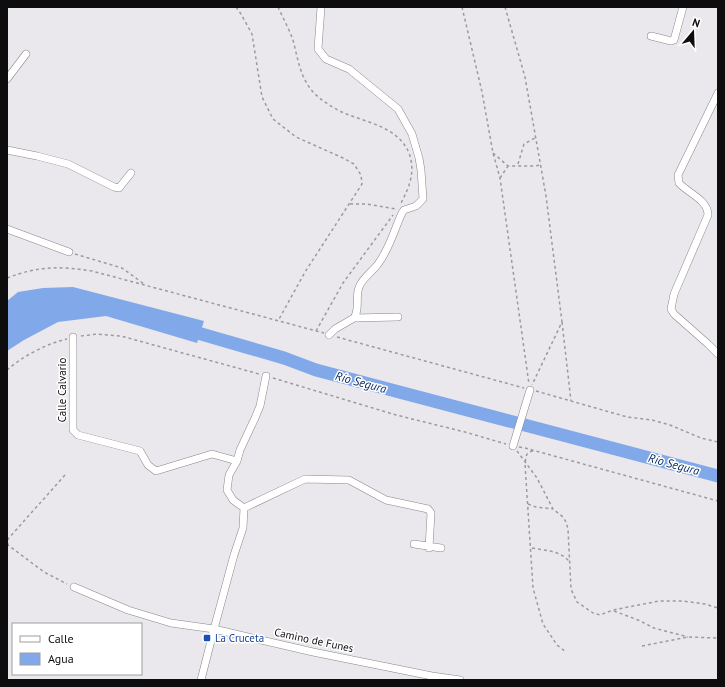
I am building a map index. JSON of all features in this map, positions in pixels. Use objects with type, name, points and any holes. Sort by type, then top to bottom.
[{"type":"street","points":[[321,7],[318,49],[326,59],[349,69],[398,109],[412,134],[419,158],[423,188],[423,199],[416,206],[404,210],[386,251],[378,264],[359,286],[357,297],[358,310],[354,318]]},
{"type":"street","points":[[651,36],[671,41],[674,40],[682,7]]},
{"type":"street","points":[[7,79],[26,54]]},
{"type":"street","points":[[718,93],[678,175],[679,183],[707,207],[708,215],[677,288],[670,309],[718,354]]},
{"type":"street","points":[[7,150],[68,164],[119,188],[131,173]]},
{"type":"street","points":[[7,229],[69,252]]},
{"type":"street","points":[[329,335],[335,329],[354,318],[398,317]]},
{"type":"street","name":"Calle Calvario","points":[[74,337],[73,430],[78,435],[140,451],[148,465],[156,471],[212,454],[236,461]]},
{"type":"street","points":[[244,508],[233,500],[228,490],[229,475],[260,406],[266,376]]},
{"type":"street","points":[[513,446],[530,390]]},
{"type":"street","points":[[244,508],[305,479],[349,480],[386,500],[428,509],[431,513],[429,548]]},
{"type":"street","points":[[201,680],[234,555],[243,528],[244,508]]},
{"type":"street","points":[[414,544],[429,548],[441,548]]},
{"type":"street","name":"Camino de Funes","points":[[74,587],[128,610],[171,623],[214,629],[313,652],[432,676],[460,680]]},
{"type":"path","points":[[236,7],[252,34],[262,97],[273,119],[296,137],[354,164],[361,175],[362,184],[305,272],[278,321]]},
{"type":"path","points":[[278,7],[292,39],[304,80],[314,93],[335,109],[388,130],[401,140],[410,158],[412,174],[410,184],[397,209],[367,204],[350,204]]},
{"type":"path","points":[[462,7],[482,92],[493,154],[500,178],[530,390]]},
{"type":"path","points":[[505,7],[525,77],[546,196],[562,322],[570,401]]},
{"type":"path","points":[[518,165],[524,144],[535,138]]},
{"type":"path","points":[[493,154],[508,166],[540,165]]},
{"type":"path","points":[[500,178],[508,166]]},
{"type":"path","points":[[316,331],[343,283],[393,215]]},
{"type":"path","points":[[69,252],[122,268],[145,285]]},
{"type":"path","points":[[7,278],[24,272],[64,267],[92,271],[627,417],[652,420],[670,425],[701,438],[718,442]]},
{"type":"path","points":[[530,390],[562,322]]},
{"type":"path","points":[[7,370],[35,352],[56,341],[97,334],[121,336],[266,376],[396,415],[465,432],[513,446],[535,450],[718,501]]},
{"type":"path","points":[[513,446],[537,478],[553,509],[566,522],[568,529],[571,589],[577,602],[593,613],[600,615],[613,610],[659,601],[682,601],[704,604],[718,608]]},
{"type":"path","points":[[535,450],[526,454],[533,588],[543,624],[557,645],[566,652]]},
{"type":"path","points":[[65,475],[8,539],[8,545],[44,572],[74,587]]},
{"type":"path","points":[[528,504],[536,508],[553,509]]},
{"type":"path","points":[[531,548],[552,550],[570,562]]},
{"type":"path","points":[[613,610],[654,628],[688,637],[718,638]]},
{"type":"path","points":[[642,646],[688,637]]},
{"type":"water","points":[[73,287],[204,321],[197,343],[106,316],[58,322],[7,351],[7,301],[18,292],[43,288]]},
{"type":"waterway","name":"Río Segura","points":[[184,329],[284,358],[316,370],[718,476]]},
{"type":"place","name":"La Cruceta","points":[[207,638]]}]
